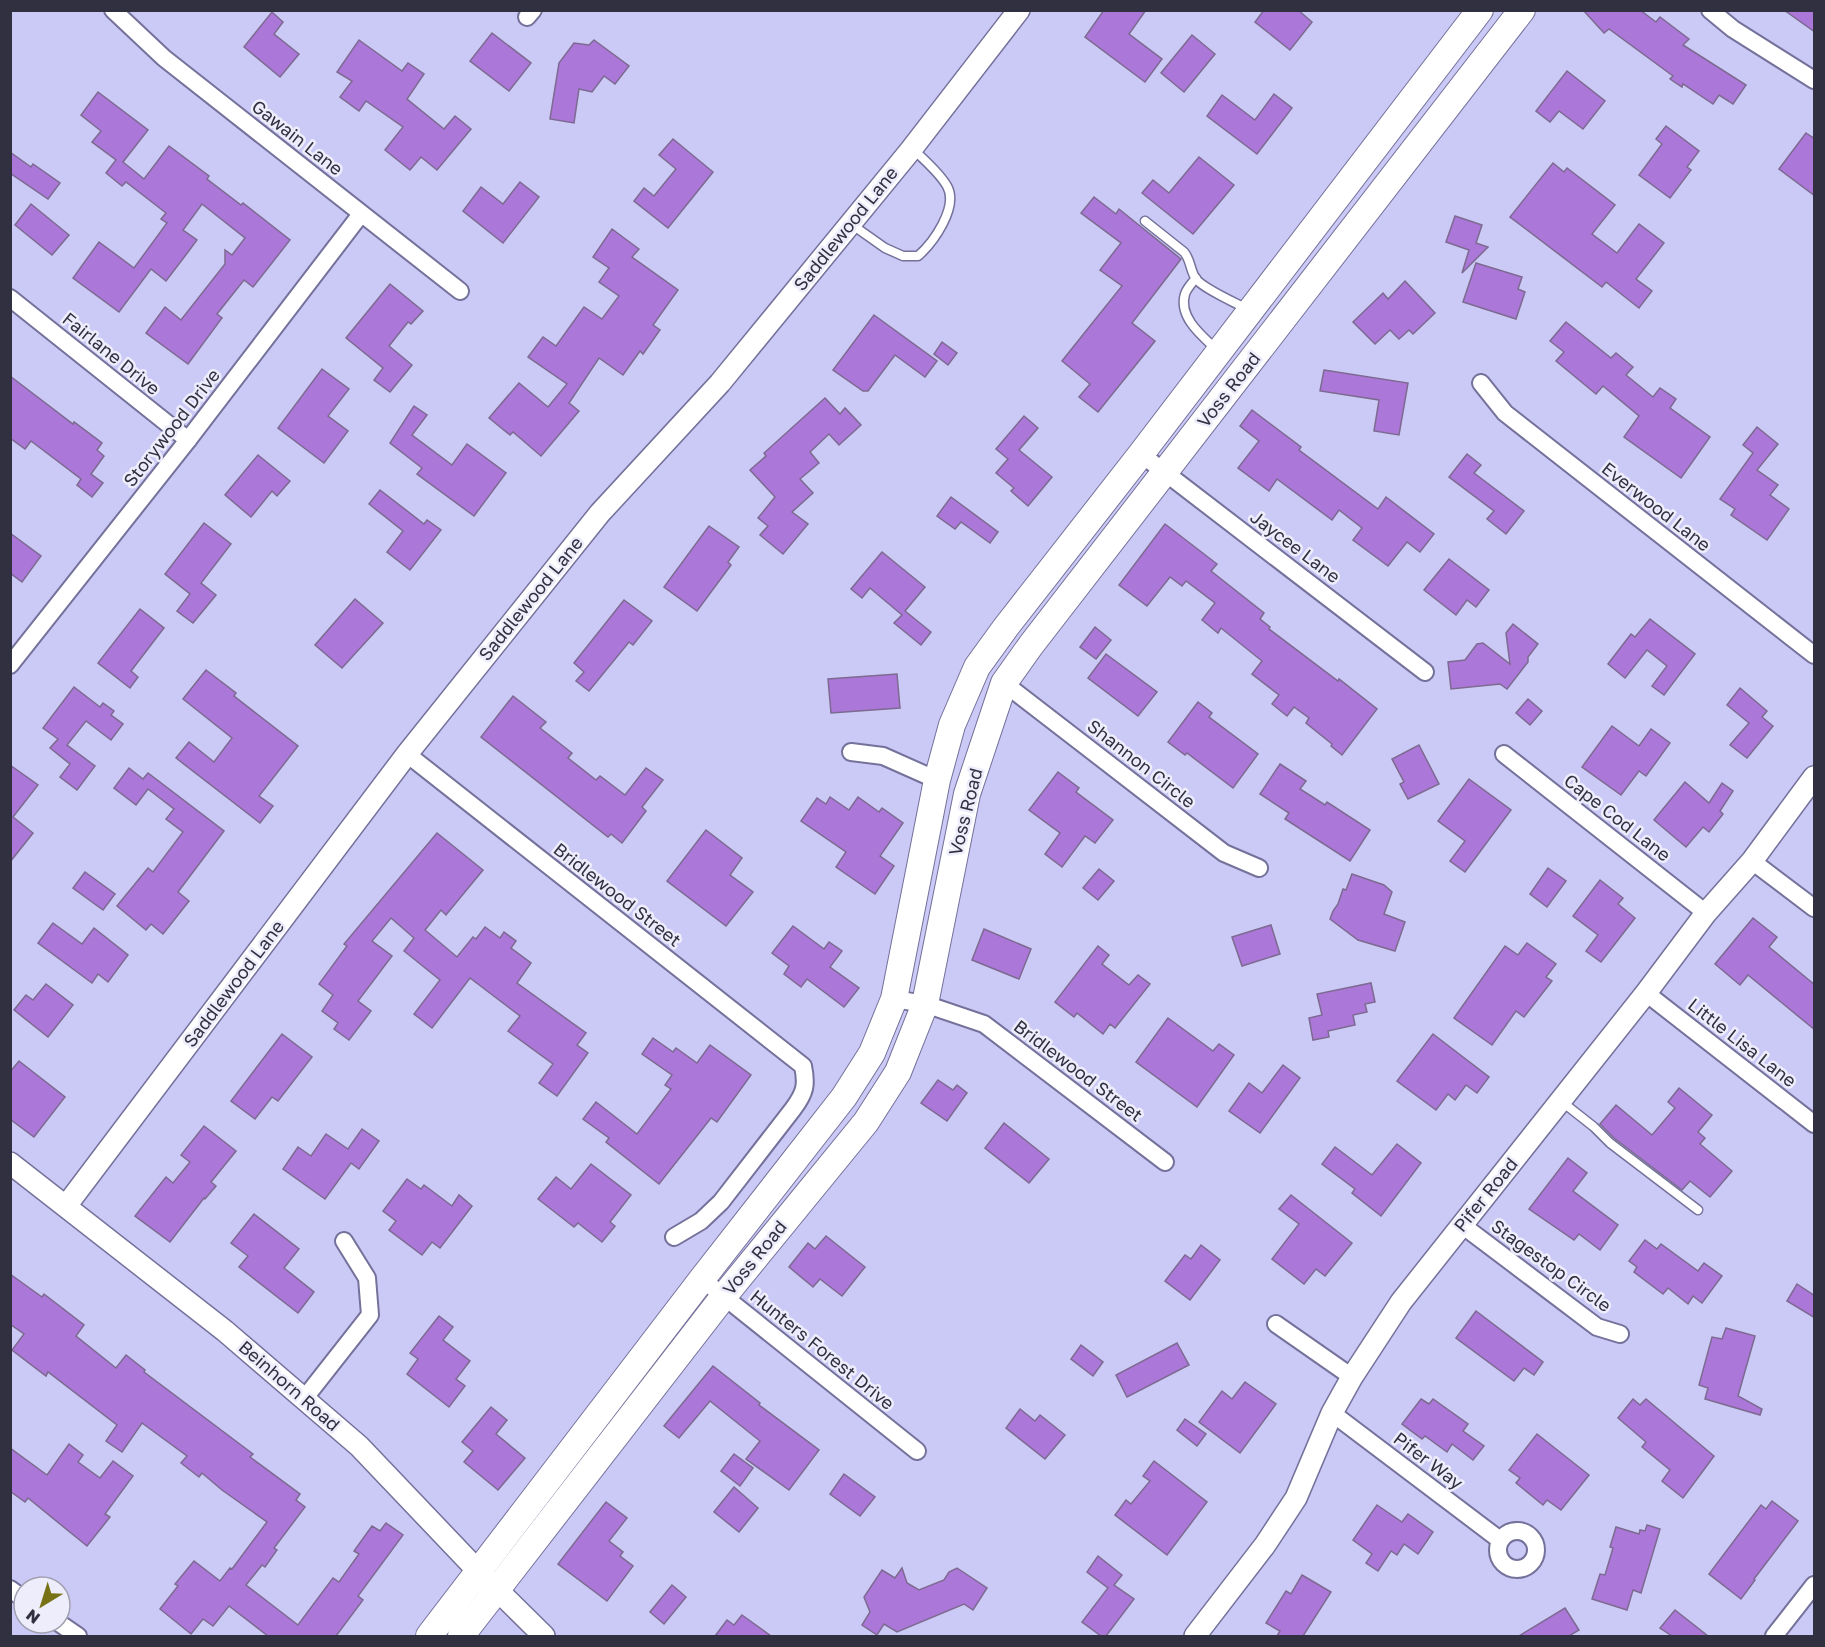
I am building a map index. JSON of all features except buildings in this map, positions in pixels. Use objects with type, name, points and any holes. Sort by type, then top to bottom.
[{"type":"main road","name":"Voss Road","points":[[461,1636],[488,1581],[702,1279],[844,1098],[872,1053],[894,999],[937,780],[952,726],[977,667],[1480,10]]},
{"type":"main road","name":"Voss Road","points":[[429,1636],[488,1581],[866,1122],[898,1072],[926,1004],[968,794],[1004,683],[1522,10]]},
{"type":"main road","points":[[1392,124],[1418,145]]},
{"type":"main road","points":[[1254,306],[1282,322]]},
{"type":"main road","points":[[1006,627],[1031,645]]},
{"type":"street","name":"Gawain Lane","points":[[113,10],[164,58],[460,291]]},
{"type":"street","name":"Saddlewood Lane","points":[[66,1206],[407,754],[600,513],[720,383],[912,148],[1019,10]]},
{"type":"street","points":[[1710,10],[1733,28],[1815,80]]},
{"type":"street","name":"Storywood Drive","points":[[13,655],[188,440],[361,214]]},
{"type":"street","name":"Fairlane Drive","points":[[10,298],[188,440]]},
{"type":"street","name":"Everwood Lane","points":[[1481,383],[1505,413],[1815,655]]},
{"type":"street","name":"Jaycee Lane","points":[[1141,454],[1425,672]]},
{"type":"street","name":"Shannon Circle","points":[[1004,683],[1224,853],[1258,868]]},
{"type":"street","points":[[851,752],[884,756],[937,780]]},
{"type":"street","name":"Bridlewood Street","points":[[407,754],[803,1066],[806,1088],[793,1109],[721,1202],[701,1221],[674,1237]]},
{"type":"street","name":"Cape Cod Lane","points":[[1504,754],[1706,913]]},
{"type":"street","name":"Pifer Road","points":[[1196,1636],[1265,1545],[1296,1498],[1332,1413],[1352,1377],[1401,1302],[1646,993],[1706,913],[1752,861],[1815,777]]},
{"type":"street","points":[[1752,861],[1815,908]]},
{"type":"street","name":"Little Lisa Lane","points":[[1646,993],[1815,1124]]},
{"type":"street","name":"Bridlewood Street","points":[[894,999],[926,1004],[984,1024],[1165,1162]]},
{"type":"street","name":"Beinhorn Road","points":[[10,1163],[225,1330],[359,1446],[544,1636]]},
{"type":"street","name":"Stagestop Circle","points":[[1462,1225],[1597,1327],[1620,1334]]},
{"type":"street","points":[[304,1399],[370,1316],[367,1278],[344,1240]]},
{"type":"street","name":"Hunters Forest Drive","points":[[702,1279],[917,1451]]},
{"type":"street","points":[[1276,1324],[1352,1377]]},
{"type":"street","name":"Pifer Way","points":[[1332,1413],[1500,1540]]},
{"type":"street","points":[[1774,1636],[1815,1585]]},
{"type":"lane","points":[[850,223],[885,248],[903,256],[918,256],[928,247],[940,230],[949,209],[949,189],[912,148]]},
{"type":"lane","points":[[1144,221],[1184,252],[1189,258],[1196,278],[1203,285],[1254,306]]},
{"type":"lane","points":[[1196,278],[1186,292],[1183,304],[1195,330],[1219,352]]},
{"type":"lane","points":[[1561,1101],[1610,1143],[1698,1210]]}]
